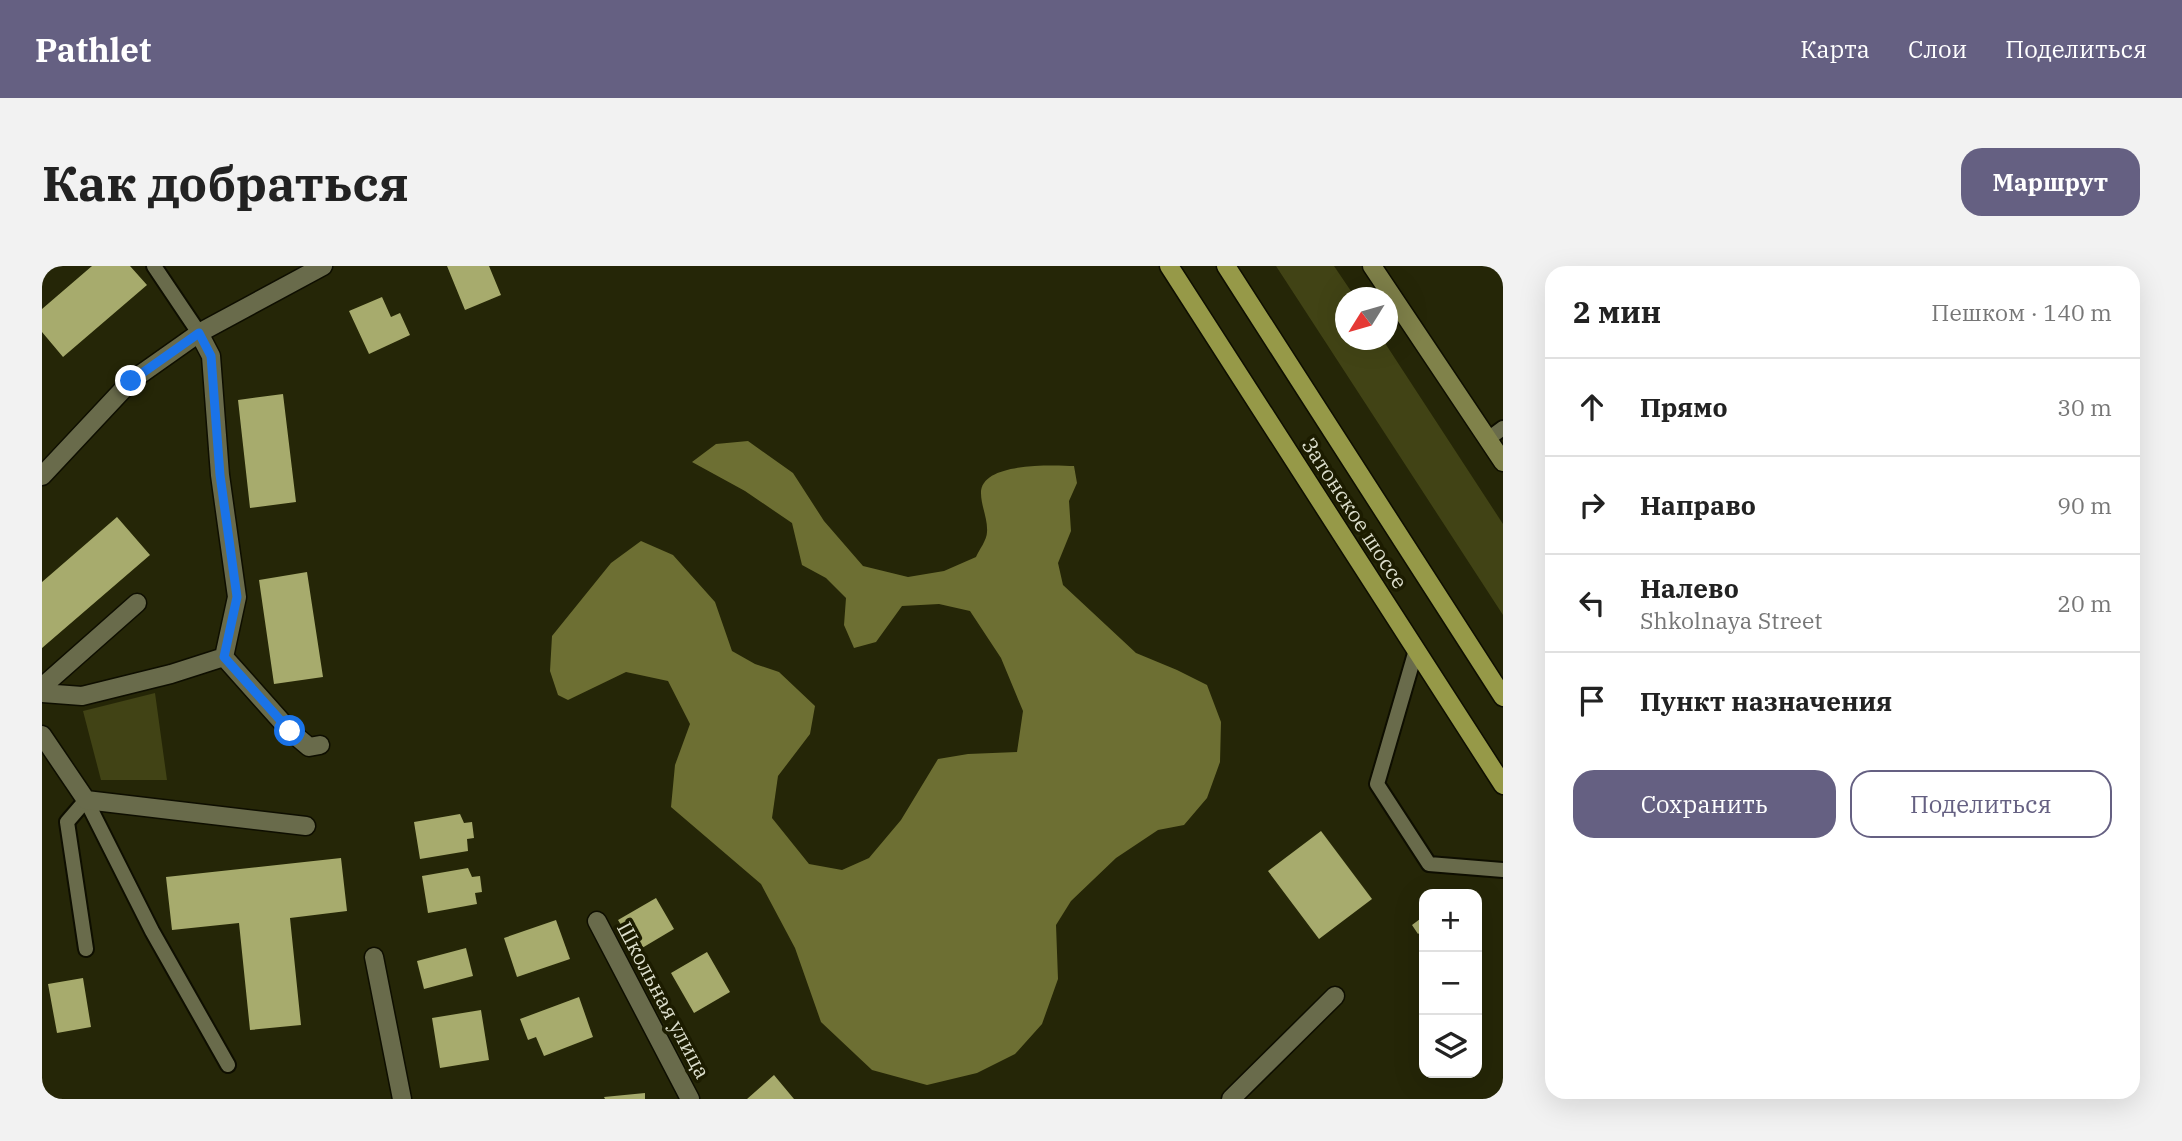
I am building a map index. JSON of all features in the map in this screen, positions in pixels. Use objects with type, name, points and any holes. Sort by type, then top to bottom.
[{"type":"main road","name":"Затонское шоссе","points":[[1169,266],[1503,785]]},
{"type":"main road","name":"Затонское шоссе","points":[[1226,266],[1503,697]]},
{"type":"main road","points":[[1372,266],[1503,462]]},
{"type":"street","points":[[42,476],[131,381],[199,333],[323,266]]},
{"type":"street","points":[[199,333],[211,356],[220,475],[237,597],[224,657]]},
{"type":"street","points":[[42,687],[137,603]]},
{"type":"street","points":[[42,693],[82,696],[171,674],[224,657]]},
{"type":"street","points":[[224,657],[290,731],[309,747],[320,744]]},
{"type":"street","points":[[42,735],[86,800],[306,826]]},
{"type":"street","name":"Школьная улица","points":[[597,922],[690,1099]]},
{"type":"street","points":[[374,957],[402,1099]]},
{"type":"street","points":[[1231,1099],[1335,996]]},
{"type":"lane","points":[[154,266],[199,333]]},
{"type":"lane","points":[[1488,439],[1503,428]]},
{"type":"lane","points":[[1416,650],[1377,784],[1429,864],[1503,870]]},
{"type":"lane","points":[[86,949],[67,822],[86,800],[152,931],[228,1065]]},
{"type":"shaded area","points":[[1276,266],[1334,266],[1348,287],[1335,287],[1335,350],[1390,350],[1503,524],[1503,615]]},
{"type":"shaded area","points":[[748,441],[793,473],[824,521],[863,566],[908,577],[944,571],[976,557],[987,532],[981,493],[984,483],[992,476],[1035,466],[1074,466],[1077,483],[1069,501],[1071,531],[1058,563],[1063,585],[1136,653],[1207,685],[1221,722],[1220,762],[1207,798],[1184,825],[1158,830],[1116,858],[1071,901],[1056,925],[1058,979],[1042,1024],[1015,1054],[977,1073],[927,1085],[872,1070],[821,1022],[795,948],[761,884],[671,807],[675,765],[690,724],[668,681],[626,672],[568,700],[558,695],[550,671],[552,636],[611,563],[641,541],[673,555],[715,602],[732,651],[755,664],[779,672],[815,706],[810,734],[778,776],[772,818],[809,864],[842,870],[869,858],[901,820],[938,759],[968,754],[1017,752],[1023,711],[1001,658],[970,611],[939,604],[902,606],[876,642],[854,648],[844,625],[846,598],[826,578],[802,565],[792,523],[745,491],[692,462],[716,444]]},
{"type":"shaded area","points":[[155,693],[167,780],[101,780],[83,711]]},
{"type":"building","points":[[92,266],[130,266],[147,285],[63,357],[42,332],[42,309]]},
{"type":"building","points":[[447,266],[489,266],[501,295],[465,310]]},
{"type":"building","points":[[382,297],[391,317],[400,313],[410,335],[369,354],[349,311]]},
{"type":"building","points":[[283,394],[296,502],[250,508],[238,400]]},
{"type":"building","points":[[117,517],[150,555],[42,648],[42,582]]},
{"type":"building","points":[[307,572],[323,677],[274,684],[259,580]]},
{"type":"building","points":[[460,814],[464,823],[472,822],[474,838],[467,839],[468,851],[420,859],[414,822]]},
{"type":"building","points":[[1321,831],[1372,899],[1319,939],[1268,871]]},
{"type":"building","points":[[341,858],[347,911],[290,918],[301,1025],[250,1030],[239,923],[172,930],[166,877]]},
{"type":"building","points":[[468,868],[472,877],[480,876],[482,892],[475,893],[477,904],[428,913],[422,876]]},
{"type":"building","points":[[656,898],[674,929],[637,951],[618,920]]},
{"type":"building","points":[[556,920],[570,959],[517,977],[504,938]]},
{"type":"building","points":[[1419,920],[1418,934],[1412,925]]},
{"type":"building","points":[[466,948],[473,976],[424,989],[417,961]]},
{"type":"building","points":[[707,952],[730,992],[694,1013],[671,973]]},
{"type":"building","points":[[83,978],[91,1027],[57,1033],[48,984]]},
{"type":"building","points":[[579,997],[593,1037],[544,1056],[536,1037],[528,1040],[520,1019]]},
{"type":"building","points":[[481,1010],[489,1060],[440,1068],[432,1018]]},
{"type":"building","points":[[774,1075],[794,1099],[747,1099]]},
{"type":"building","points":[[645,1093],[645,1099],[604,1097]]},
{"type":"route","points":[[131,381],[199,333],[211,356],[220,475],[237,597],[224,657],[290,731]]}]
